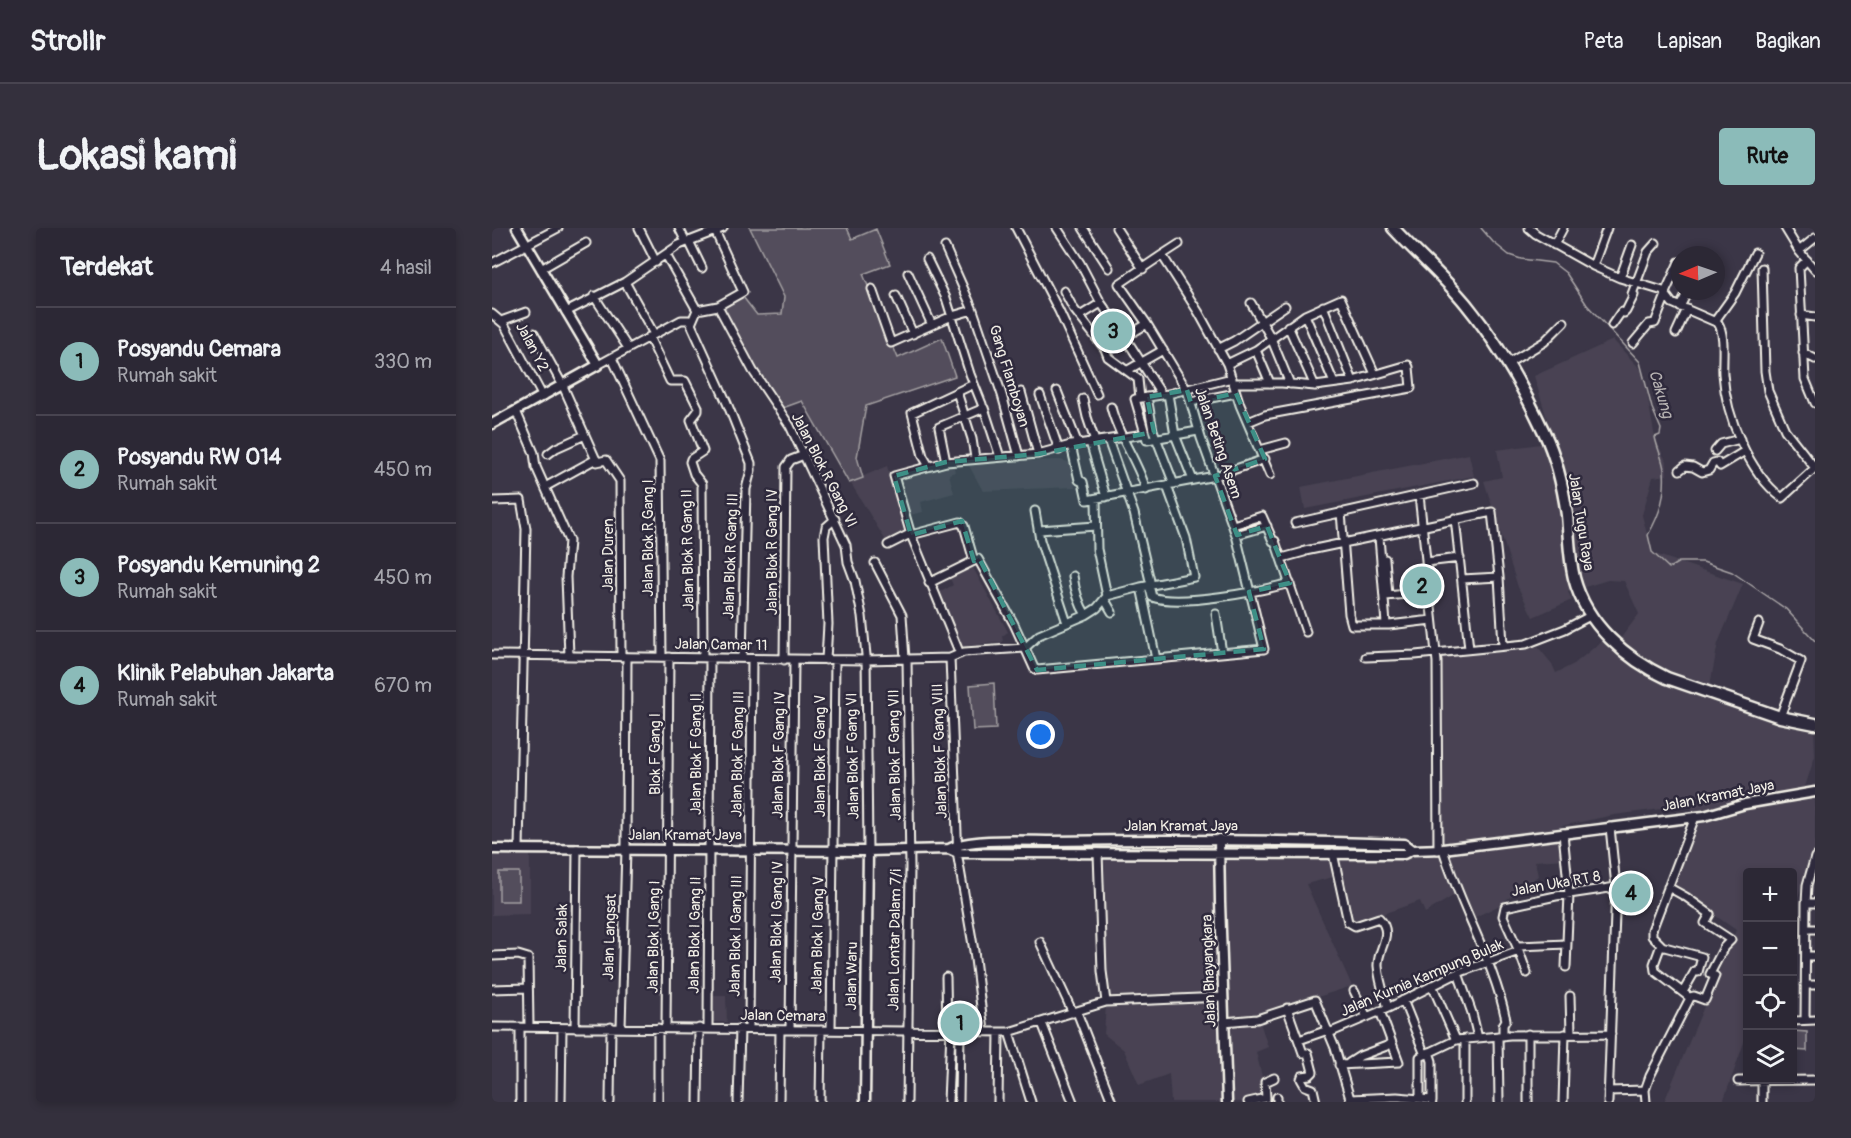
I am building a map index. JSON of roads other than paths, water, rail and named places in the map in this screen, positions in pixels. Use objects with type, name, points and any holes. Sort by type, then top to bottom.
[{"type":"main road","name":"Jalan Tugu Raya","points":[[1394,228],[1466,304],[1507,364],[1533,410],[1554,453],[1566,512],[1575,580],[1590,616],[1626,654],[1651,670],[1675,681],[1780,717],[1815,724]]},
{"type":"street","points":[[517,228],[598,365]]},
{"type":"street","points":[[492,263],[558,228]]},
{"type":"street","points":[[639,228],[656,262]]},
{"type":"street","points":[[679,228],[702,268]]},
{"type":"street","points":[[566,312],[625,282],[687,241],[723,228]]},
{"type":"street","points":[[1016,228],[1059,311],[1097,394]]},
{"type":"street","points":[[1057,228],[1080,263],[1101,303],[1165,395],[1175,435],[1193,480]]},
{"type":"street","points":[[1083,228],[1109,268]]},
{"type":"street","points":[[1116,228],[1143,268],[1179,244]]},
{"type":"street","points":[[1529,228],[1554,245],[1593,266],[1666,294],[1670,301],[1715,321],[1720,326],[1728,409],[1745,451],[1772,490],[1781,498],[1815,468],[1785,430],[1768,391],[1765,371],[1762,268]]},
{"type":"street","points":[[1554,245],[1563,228]]},
{"type":"street","points":[[1593,266],[1607,228]]},
{"type":"street","points":[[1785,228],[1799,251],[1815,270]]},
{"type":"street","points":[[697,310],[718,306],[743,291],[713,230]]},
{"type":"street","points":[[1799,251],[1815,238]]},
{"type":"street","points":[[541,269],[586,243]]},
{"type":"street","points":[[1612,326],[1621,312],[1626,311],[1648,252],[1656,243]]},
{"type":"street","points":[[1620,278],[1632,245]]},
{"type":"street","points":[[945,247],[974,310]]},
{"type":"street","points":[[1715,321],[1735,293],[1755,253]]},
{"type":"street","points":[[666,255],[697,310]]},
{"type":"street","points":[[1162,255],[1199,313],[1227,364],[1236,393],[1270,474]]},
{"type":"street","points":[[927,259],[952,316],[1000,457]]},
{"type":"street","points":[[1807,260],[1799,268],[1803,353],[1805,383],[1815,403]]},
{"type":"street","name":"Jalan Beting Asem","points":[[1143,268],[1119,284],[1147,324],[1187,390],[1198,431],[1233,525],[1265,648],[1222,653]]},
{"type":"street","points":[[908,273],[932,325]]},
{"type":"street","points":[[1633,343],[1649,324],[1655,323],[1671,281]]},
{"type":"street","points":[[625,282],[651,336]]},
{"type":"street","name":"Gang Flamboyan","points":[[872,289],[891,343],[952,316],[974,310],[1002,394],[1019,456]]},
{"type":"street","points":[[950,658],[964,652],[1025,648],[1039,635],[1086,615],[1106,598],[1147,586],[1194,577],[1186,538],[1138,379],[1108,357],[1105,349],[1073,308],[1064,291]]},
{"type":"street","points":[[594,296],[628,348]]},
{"type":"street","points":[[896,296],[912,334]]},
{"type":"street","points":[[1227,364],[1256,350],[1305,315],[1340,298],[1375,374]]},
{"type":"street","points":[[1676,333],[1685,300]]},
{"type":"street","points":[[1080,316],[1101,303]]},
{"type":"street","points":[[1251,303],[1271,338],[1290,384]]},
{"type":"street","name":"Jalan Blok R Gang VI","points":[[718,306],[753,371],[790,426],[846,543],[848,562],[855,581],[863,621],[866,660]]},
{"type":"street","points":[[1218,349],[1285,306]]},
{"type":"street","points":[[1323,306],[1353,381]]},
{"type":"street","points":[[492,424],[683,319],[689,320],[691,324],[697,310]]},
{"type":"street","points":[[501,321],[526,312]]},
{"type":"street","name":"Jalan Y2","points":[[492,314],[504,324],[543,397]]},
{"type":"street","points":[[1305,315],[1334,383]]},
{"type":"street","points":[[1801,315],[1815,316]]},
{"type":"street","points":[[1507,364],[1544,342],[1564,322]]},
{"type":"street","name":"Jalan Blok R Gang III","points":[[691,324],[744,442],[751,466],[746,489],[742,658]]},
{"type":"street","points":[[1105,349],[1147,324]]},
{"type":"street","points":[[1288,326],[1315,386]]},
{"type":"street","points":[[534,333],[563,386],[596,459],[545,487]]},
{"type":"street","name":"Jalan Blok R Gang II","points":[[651,336],[670,381],[685,381],[698,407],[698,411],[691,420],[703,451],[690,462],[694,474],[702,484],[707,658]]},
{"type":"street","points":[[1128,370],[1163,350]]},
{"type":"street","points":[[1256,350],[1270,383]]},
{"type":"street","points":[[1803,353],[1815,359]]},
{"type":"street","name":"Jalan Blok R Gang I","points":[[612,358],[660,461],[666,657]]},
{"type":"street","points":[[1198,431],[1147,440],[1135,401],[1232,381],[1315,386],[1353,381],[1407,365],[1412,388],[1274,413],[1248,422]]},
{"type":"street","points":[[929,466],[923,456],[912,412],[974,384]]},
{"type":"street","points":[[1057,391],[1074,445],[1079,480],[1083,482],[1085,498],[1096,500],[1215,476],[1265,459]]},
{"type":"street","points":[[957,392],[975,458]]},
{"type":"street","points":[[1021,392],[1038,454]]},
{"type":"street","points":[[1191,402],[1236,393]]},
{"type":"street","points":[[1040,396],[1059,450]]},
{"type":"street","points":[[1083,399],[1106,497]]},
{"type":"street","points":[[946,462],[939,427],[983,406]]},
{"type":"street","points":[[1111,407],[1146,490]]},
{"type":"street","points":[[516,411],[534,453],[536,467],[569,541],[566,577],[569,656]]},
{"type":"street","points":[[960,654],[910,535],[894,476],[946,462],[1038,454],[1074,445],[1145,434]]},
{"type":"street","points":[[548,454],[585,435]]},
{"type":"street","points":[[1715,451],[1723,443],[1740,439]]},
{"type":"street","points":[[1108,440],[1134,513],[1147,586],[1156,659]]},
{"type":"street","points":[[1260,450],[1286,443]]},
{"type":"street","points":[[1680,470],[1685,466],[1702,472],[1709,470],[1713,463],[1717,462],[1720,466],[1745,451]]},
{"type":"street","name":"Jalan Blok R Gang IV","points":[[784,660],[786,467],[789,462],[804,455]]},
{"type":"street","name":"Jalan Duren","points":[[596,459],[598,462],[605,459],[619,477],[621,484],[626,849]]},
{"type":"street","points":[[1295,523],[1474,483]]},
{"type":"street","points":[[1419,495],[1436,652],[1441,850],[1504,1009],[1506,1020],[1501,1036],[1499,1102]]},
{"type":"street","points":[[492,501],[519,499],[522,502],[526,529],[519,844]]},
{"type":"street","points":[[1096,500],[1098,561],[1106,598],[1112,612]]},
{"type":"street","points":[[1035,511],[1040,540],[1067,623]]},
{"type":"street","points":[[1341,512],[1351,623],[1354,626],[1432,621]]},
{"type":"street","points":[[1282,558],[1455,518],[1492,512],[1503,645]]},
{"type":"street","points":[[1233,525],[1261,515],[1282,558],[1306,632]]},
{"type":"street","points":[[1455,518],[1469,649]]},
{"type":"street","points":[[826,660],[828,624],[824,537],[826,527],[834,519]]},
{"type":"street","points":[[888,545],[910,535],[960,522],[964,526],[974,561]]},
{"type":"street","points":[[1039,530],[1096,526]]},
{"type":"street","points":[[1236,536],[1267,526]]},
{"type":"street","points":[[1381,536],[1386,624]]},
{"type":"street","points":[[1426,562],[1460,558]]},
{"type":"street","points":[[929,583],[977,559],[981,562],[1037,670],[1222,653],[1216,614]]},
{"type":"street","name":"Jalan Blok F Gang VII","points":[[875,563],[902,615],[906,659],[910,851]]},
{"type":"street","points":[[1073,576],[1077,598],[1086,615]]},
{"type":"street","points":[[1462,579],[1499,577]]},
{"type":"street","points":[[1147,586],[1152,597],[1167,601],[1250,593],[1290,583]]},
{"type":"street","points":[[1386,596],[1429,592]]},
{"type":"street","points":[[1366,657],[1526,644],[1565,629],[1590,616]]},
{"type":"street","points":[[1759,623],[1753,639],[1780,649],[1801,661],[1780,717]]},
{"type":"street","name":"Jalan Camar 11","points":[[492,655],[835,661],[950,658]]},
{"type":"street","name":"Blok F Gang I","points":[[666,657],[669,850]]},
{"type":"street","name":"Jalan Blok F Gang II","points":[[707,658],[709,850]]},
{"type":"street","name":"Jalan Blok F Gang VIII","points":[[950,658],[955,849],[974,951],[984,1031]]},
{"type":"street","name":"Jalan Blok F Gang III","points":[[750,849],[752,659]]},
{"type":"street","name":"Jalan Blok F Gang IV","points":[[791,850],[794,660]]},
{"type":"street","name":"Jalan Blok F Gang VI","points":[[866,660],[868,851]]},
{"type":"street","name":"Jalan Blok F Gang V","points":[[833,851],[835,661]]},
{"type":"street","name":"Jalan Kramat Jaya","points":[[955,849],[1098,854],[1404,854],[1412,850],[1441,850],[1695,817],[1745,804],[1815,792]]},
{"type":"street","points":[[1683,992],[1695,971],[1698,972],[1702,957],[1661,946],[1652,936],[1652,930],[1695,817]]},
{"type":"street","points":[[1608,1102],[1616,887],[1610,827]]},
{"type":"street","points":[[1563,833],[1569,894],[1566,967]]},
{"type":"street","name":"Jalan Kramat Jaya","points":[[492,849],[519,844],[577,849],[910,851],[1220,839],[1404,844],[1412,850]]},
{"type":"street","name":"Jalan Bhayangkara","points":[[1220,839],[1227,1102]]},
{"type":"street","name":"Jalan Salak","points":[[575,1028],[577,849]]},
{"type":"street","name":"Jalan Langsat","points":[[621,1027],[626,849]]},
{"type":"street","name":"Jalan Blok I Gang III","points":[[748,1026],[750,849]]},
{"type":"street","name":"Jalan Blok I Gang I","points":[[658,1102],[669,850]]},
{"type":"street","name":"Jalan Blok I Gang II","points":[[708,1025],[709,850]]},
{"type":"street","name":"Jalan Blok I Gang IV","points":[[790,1030],[791,850]]},
{"type":"street","name":"Jalan Blok I Gang V","points":[[831,1030],[833,851]]},
{"type":"street","name":"Jalan Waru","points":[[865,1102],[868,851]]},
{"type":"street","name":"Jalan Lontar Dalam 7/i","points":[[907,1102],[910,851]]},
{"type":"street","points":[[1333,853],[1348,922],[1355,926],[1379,918],[1384,924],[1386,940],[1378,954],[1378,966],[1388,1008]]},
{"type":"street","points":[[1098,854],[1102,971],[1106,1002]]},
{"type":"street","points":[[1805,1020],[1806,903],[1815,857]]},
{"type":"street","name":"Jalan Uka RT 8","points":[[1503,911],[1510,905],[1616,887]]},
{"type":"street","points":[[1661,946],[1654,964],[1654,971],[1690,997],[1705,1000],[1715,976],[1710,974],[1724,947],[1731,940],[1705,923],[1710,914],[1668,887]]},
{"type":"street","points":[[1806,903],[1815,903]]},
{"type":"street","name":"Jalan Kurnia Kampung Bulak","points":[[1299,1040],[1367,1017],[1458,973],[1519,949],[1503,916],[1503,911]]},
{"type":"street","points":[[1806,929],[1815,929]]},
{"type":"street","points":[[1040,942],[1075,1013],[1112,1102]]},
{"type":"street","points":[[1527,973],[1519,949],[1567,944]]},
{"type":"street","points":[[492,956],[518,955],[528,958],[529,1027]]},
{"type":"street","points":[[1806,956],[1815,956]]},
{"type":"street","points":[[1458,973],[1472,1012],[1478,1038]]},
{"type":"street","points":[[946,977],[949,1030],[948,1102]]},
{"type":"street","points":[[1432,985],[1456,1040]]},
{"type":"street","points":[[1805,986],[1815,986]]},
{"type":"street","points":[[492,989],[528,988]]},
{"type":"street","points":[[1354,991],[1367,1017]]},
{"type":"street","points":[[1563,1102],[1570,996]]},
{"type":"street","name":"Jalan Cemara","points":[[492,1027],[699,1028],[708,1025],[780,1030],[1009,1032],[1106,1002],[1223,997]]},
{"type":"street","points":[[1646,1102],[1645,1090],[1650,1076],[1690,997]]},
{"type":"street","points":[[1224,1022],[1257,1019],[1313,999],[1328,1031],[1351,1100],[1420,1099],[1432,1101],[1431,1061],[1403,1000]]},
{"type":"street","points":[[1287,1008],[1303,1053],[1308,1053],[1313,1072],[1302,1076],[1301,1079],[1305,1086],[1311,1087],[1316,1099]]},
{"type":"street","points":[[1339,1065],[1399,1062],[1380,1011]]},
{"type":"street","points":[[1797,1021],[1815,1020]]},
{"type":"street","points":[[1042,1023],[1073,1102]]},
{"type":"street","points":[[610,1027],[610,1102]]},
{"type":"street","points":[[520,1028],[520,1102]]},
{"type":"street","points":[[561,1102],[562,1028]]},
{"type":"street","points":[[698,1102],[699,1028]]},
{"type":"street","points":[[738,1102],[740,1028]]},
{"type":"street","points":[[779,1102],[780,1030]]},
{"type":"street","points":[[820,1102],[821,1030]]},
{"type":"street","points":[[959,1102],[960,1031]]},
{"type":"street","points":[[998,1102],[999,1032]]},
{"type":"street","points":[[1009,1032],[1031,1102]]},
{"type":"street","points":[[1420,1099],[1420,1057],[1456,1040],[1528,1034],[1611,1034]]},
{"type":"street","points":[[1528,1034],[1528,1102]]},
{"type":"street","points":[[1465,1102],[1466,1039]]},
{"type":"street","points":[[1348,1064],[1360,1056],[1392,1044]]},
{"type":"street","points":[[1248,1102],[1265,1099],[1264,1083],[1274,1078]]},
{"type":"street","points":[[1797,1080],[1815,1080]]},
{"type":"street","points":[[1738,1081],[1743,1081]]},
{"type":"street","points":[[1762,1084],[1762,1102]]},
{"type":"street","points":[[1608,1091],[1645,1090]]},
{"type":"waterway","name":"Cakung","points":[[1481,228],[1509,255],[1553,263],[1566,273],[1587,305],[1640,362],[1652,408],[1661,429],[1660,435],[1655,437],[1664,470],[1661,504],[1648,535],[1652,552],[1669,568],[1679,562],[1703,562],[1732,572],[1786,609],[1815,641]]},
{"type":"place","name":"Posyandu Kemuning 2","points":[[1113,331]]},
{"type":"place","name":"Posyandu RW 014","points":[[1422,586]]},
{"type":"place","name":"Klinik Pelabuhan Jakarta","points":[[1631,893]]},
{"type":"place","name":"Posyandu Cemara","points":[[960,1023]]}]
